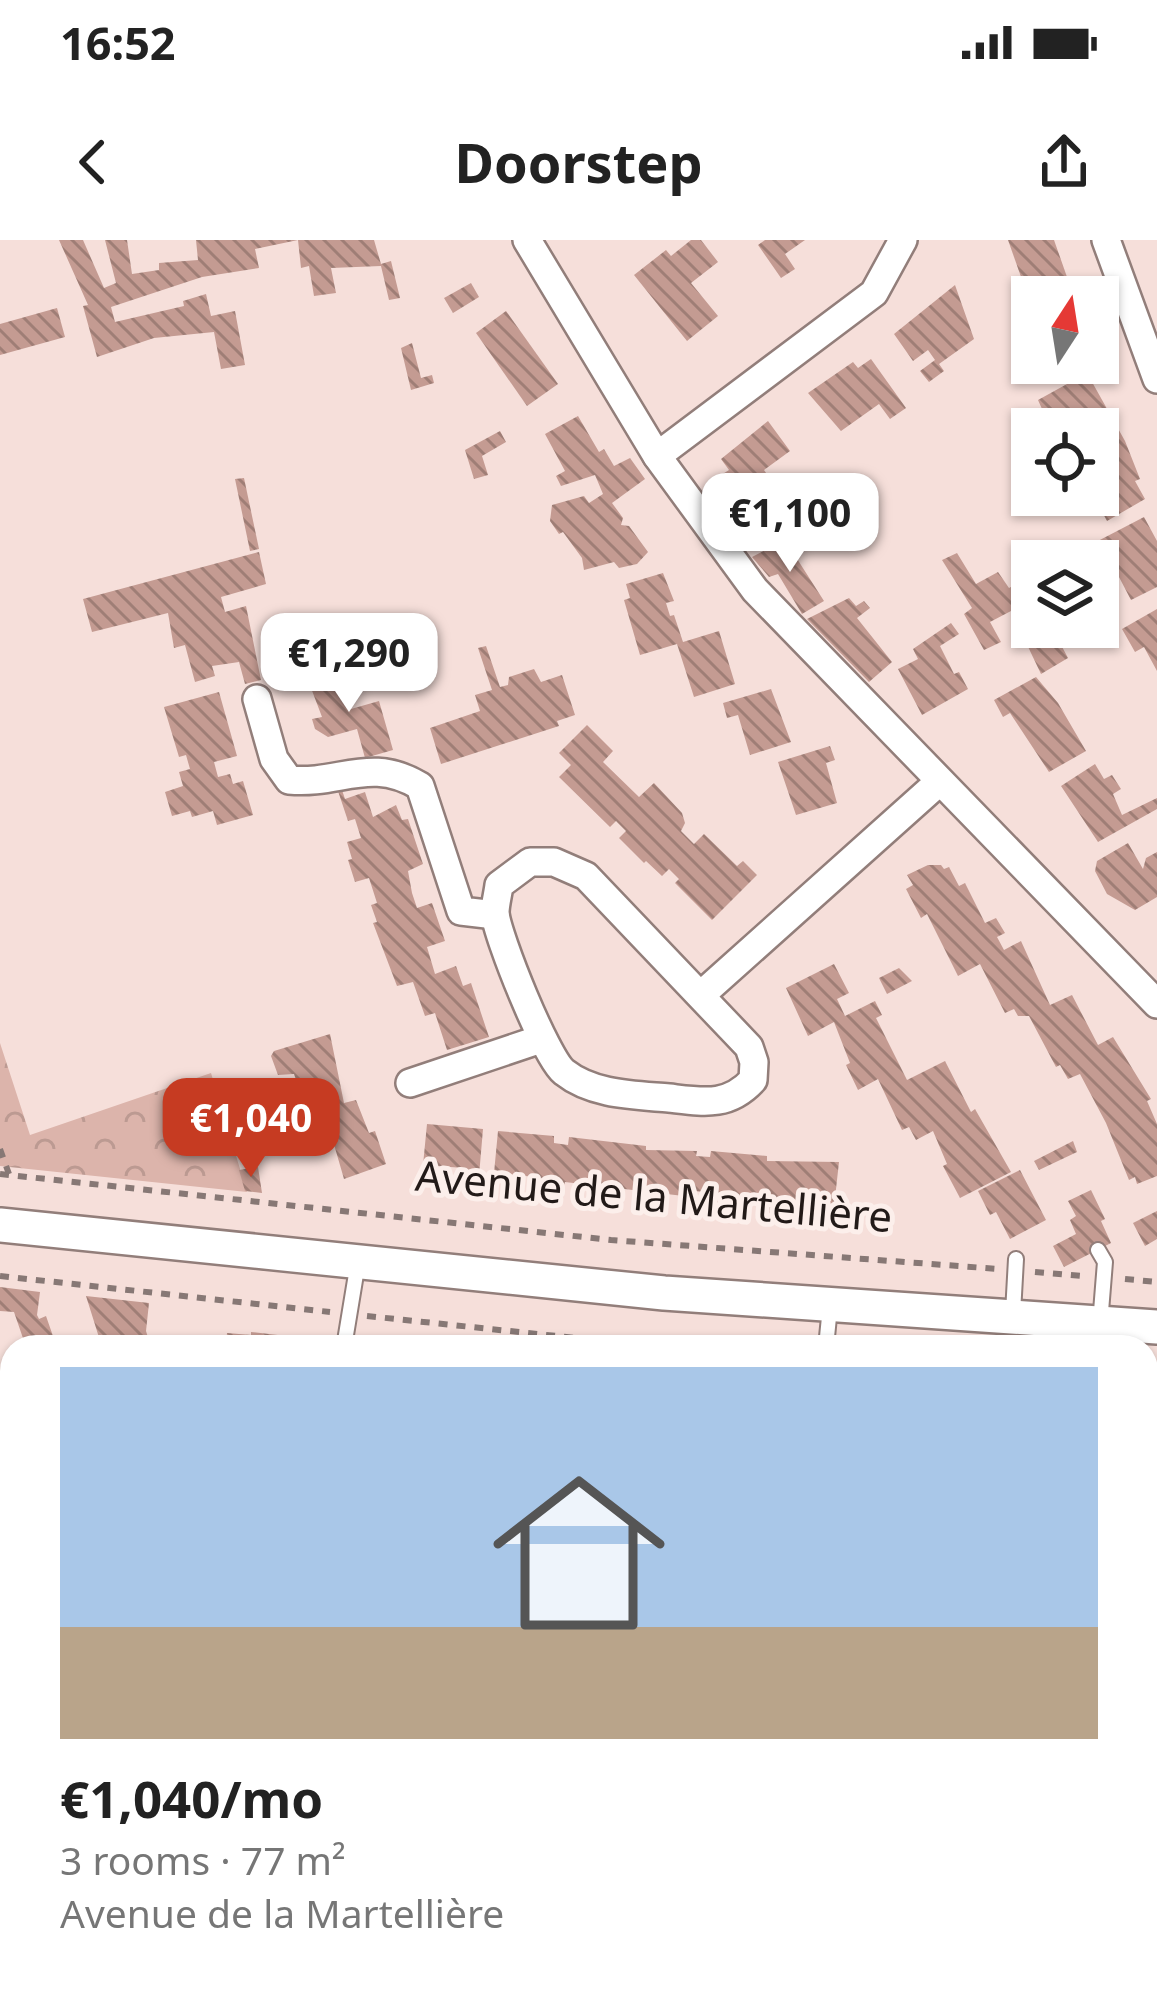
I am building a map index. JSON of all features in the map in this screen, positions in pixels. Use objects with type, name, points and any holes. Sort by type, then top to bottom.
[{"type":"street","points":[[527,240],[657,456],[755,590],[1157,1004]]},
{"type":"street","points":[[657,456],[874,293],[903,240]]},
{"type":"street","points":[[1106,240],[1157,380]]},
{"type":"street","points":[[257,699],[274,759],[289,780],[313,783],[368,769],[401,774],[420,786],[460,911],[495,915]]},
{"type":"street","points":[[701,995],[939,782]]},
{"type":"street","points":[[530,862],[554,862],[586,876],[701,995],[749,1047],[753,1080],[739,1096],[716,1103],[620,1094],[583,1084],[560,1070],[541,1039],[495,915],[499,885],[530,862]]},
{"type":"street","points":[[410,1083],[541,1039]]},
{"type":"street","points":[[0,1225],[830,1307],[1157,1327]]},
{"type":"lane","points":[[1098,1250],[1106,1262],[1100,1324]]},
{"type":"lane","points":[[347,1335],[358,1262]]},
{"type":"lane","points":[[1012,1318],[1015,1265]]},
{"type":"lane","points":[[827,1335],[830,1307]]},
{"type":"path","points":[[0,1149],[5,1174]]},
{"type":"path","name":"Avenue de la Martellière","points":[[5,1174],[633,1242],[1015,1265],[1157,1282]]},
{"type":"green space","points":[[0,1043],[30,1135],[211,1073],[247,1192],[0,1166]]},
{"type":"building","points":[[59,240],[83,240],[104,288],[116,283],[105,240],[127,240],[132,274],[159,270],[159,263],[198,260],[196,240],[298,240],[255,249],[259,268],[202,277],[111,307],[115,322],[184,306],[183,301],[206,294],[211,316],[235,311],[245,365],[221,369],[214,332],[154,338],[97,357],[83,306],[88,305]]},
{"type":"building","points":[[298,240],[374,240],[381,264],[391,261],[400,298],[389,300],[381,266],[331,268],[336,293],[314,296],[309,266],[301,268]]},
{"type":"building","points":[[691,240],[701,240],[718,262],[691,283],[718,316],[687,341],[634,275],[666,250],[671,256]]},
{"type":"building","points":[[765,240],[805,240],[785,254],[795,269],[781,278],[758,245]]},
{"type":"building","points":[[1008,240],[1054,240],[1067,276],[1021,276]]},
{"type":"building","points":[[471,283],[479,297],[453,313],[444,298]]},
{"type":"building","points":[[955,285],[974,339],[939,364],[944,371],[929,382],[920,371],[935,360],[928,350],[913,361],[894,334]]},
{"type":"building","points":[[57,308],[65,337],[0,355],[0,324]]},
{"type":"building","points":[[506,311],[558,384],[527,406],[476,333]]},
{"type":"building","points":[[412,343],[421,378],[432,375],[434,383],[411,390],[401,348]]},
{"type":"building","points":[[871,359],[906,408],[890,419],[879,404],[841,431],[808,393],[853,362],[858,368]]},
{"type":"building","points":[[1067,384],[1093,384],[1107,408],[1042,408],[1038,400]]},
{"type":"building","points":[[578,416],[599,452],[604,449],[614,466],[630,458],[645,479],[612,503],[623,518],[621,525],[629,526],[648,552],[637,564],[619,568],[614,562],[584,570],[582,558],[550,521],[552,505],[584,496],[589,503],[603,494],[595,475],[561,486],[556,476],[565,471],[545,434]]},
{"type":"building","points":[[768,421],[790,451],[764,470],[780,493],[755,511],[739,488],[734,492],[721,475],[729,470],[721,459]]},
{"type":"building","points":[[1119,430],[1140,479],[1135,481],[1145,499],[1119,514]]},
{"type":"building","points":[[500,431],[506,442],[482,456],[488,475],[474,479],[465,450]]},
{"type":"building","points":[[842,473],[860,498],[839,509],[822,486]]},
{"type":"building","points":[[244,478],[259,549],[250,551],[235,479]]},
{"type":"building","points":[[1144,517],[1157,541],[1157,587],[1131,600],[1119,577],[1119,540],[1100,540]]},
{"type":"building","points":[[785,540],[824,601],[802,614],[778,574],[769,577],[752,557]]},
{"type":"building","points":[[259,552],[266,584],[221,597],[225,612],[246,606],[261,680],[245,684],[239,662],[212,666],[215,676],[195,682],[185,645],[174,648],[168,613],[92,632],[83,599]]},
{"type":"building","points":[[957,553],[976,584],[998,572],[1011,587],[1011,611],[990,622],[1001,642],[984,650],[964,614],[972,608],[942,560]]},
{"type":"building","points":[[663,573],[674,601],[666,603],[683,642],[719,631],[735,684],[694,697],[677,644],[640,655],[624,600],[630,598],[626,584]]},
{"type":"building","points":[[849,598],[856,606],[864,601],[870,608],[857,618],[892,662],[869,682],[807,619]]},
{"type":"building","points":[[1157,609],[1157,671],[1144,647],[1135,652],[1122,629]]},
{"type":"building","points":[[951,623],[959,634],[940,646],[968,689],[922,715],[898,669],[918,659],[913,649]]},
{"type":"building","points":[[486,646],[500,687],[508,685],[509,677],[534,669],[541,682],[562,675],[575,715],[557,721],[559,726],[441,764],[430,728],[480,711],[475,695],[492,690],[478,648]]},
{"type":"building","points":[[1029,648],[1063,648],[1068,658],[1041,674]]},
{"type":"building","points":[[340,670],[351,709],[379,701],[393,750],[365,758],[357,729],[328,737],[315,729],[312,719],[322,717],[308,680]]},
{"type":"building","points":[[1036,677],[1058,703],[1086,751],[1049,772],[1010,713],[1003,717],[994,700]]},
{"type":"building","points":[[771,689],[791,742],[750,755],[738,715],[727,718],[723,703]]},
{"type":"building","points":[[219,692],[237,756],[214,762],[218,777],[230,774],[233,784],[243,781],[253,815],[217,825],[213,811],[172,816],[165,792],[183,786],[179,772],[190,769],[186,755],[179,757],[164,707]]},
{"type":"building","points":[[587,725],[613,751],[603,762],[639,797],[654,783],[682,813],[681,831],[694,844],[704,834],[737,866],[743,861],[757,875],[712,920],[675,883],[679,879],[669,869],[662,876],[644,863],[619,838],[626,831],[616,821],[610,827],[559,777],[571,765],[559,753]]},
{"type":"building","points":[[830,746],[835,760],[826,763],[837,803],[796,815],[778,762]]},
{"type":"building","points":[[1095,764],[1104,779],[1112,775],[1121,789],[1113,794],[1122,815],[1157,798],[1157,809],[1098,842],[1061,786]]},
{"type":"building","points":[[342,790],[345,799],[365,792],[373,817],[396,805],[402,820],[408,819],[423,864],[408,871],[412,893],[417,908],[432,903],[445,941],[427,947],[435,974],[456,966],[463,986],[471,983],[489,1037],[447,1050],[435,1013],[425,1016],[413,982],[397,986],[373,923],[377,922],[371,905],[377,903],[369,878],[355,882],[348,860],[352,859],[347,842],[361,838],[355,819],[348,821],[338,791]]},
{"type":"building","points":[[1128,843],[1143,869],[1146,858],[1157,852],[1157,897],[1135,910],[1107,894],[1095,871],[1097,861]]},
{"type":"building","points":[[928,865],[949,867],[959,886],[965,883],[985,923],[996,918],[1005,933],[997,937],[1004,950],[1021,941],[1050,1005],[1072,995],[1098,1045],[1113,1037],[1151,1099],[1147,1101],[1157,1124],[1157,1176],[1137,1184],[1135,1177],[1129,1180],[1080,1074],[1068,1079],[1060,1065],[1056,1067],[1029,1016],[1018,1016],[1014,1009],[1005,1013],[980,964],[958,976],[927,914],[921,918],[906,889],[913,885],[907,875]]},
{"type":"building","points":[[834,964],[849,993],[837,999],[845,1016],[875,1001],[882,1015],[876,1018],[907,1080],[945,1061],[971,1112],[975,1109],[1011,1172],[960,1198],[943,1166],[947,1164],[933,1131],[916,1140],[909,1127],[902,1130],[878,1079],[858,1090],[834,1022],[808,1036],[786,988]]},
{"type":"building","points":[[899,968],[912,981],[887,994],[879,978]]},
{"type":"building","points":[[330,1034],[344,1103],[356,1100],[369,1133],[375,1131],[386,1164],[344,1179],[324,1110],[299,1117],[293,1100],[302,1098],[294,1074],[278,1075],[271,1056],[274,1051]]},
{"type":"building","points":[[427,1124],[483,1129],[479,1176],[464,1174],[464,1168],[423,1165]]},
{"type":"building","points":[[498,1131],[554,1136],[554,1143],[568,1145],[569,1137],[646,1146],[646,1150],[697,1151],[696,1156],[710,1157],[711,1151],[767,1156],[767,1161],[839,1162],[834,1207],[783,1205],[783,1214],[762,1212],[763,1203],[742,1201],[741,1214],[710,1211],[707,1192],[693,1191],[692,1197],[565,1182],[550,1184],[549,1203],[533,1200],[535,1177],[494,1173]]},
{"type":"building","points":[[1073,1141],[1077,1152],[1039,1170],[1034,1161]]},
{"type":"building","points":[[258,1167],[262,1193],[245,1191],[239,1170]]},
{"type":"building","points":[[1020,1170],[1046,1220],[1010,1239],[978,1191]]},
{"type":"building","points":[[1091,1190],[1111,1243],[1064,1267],[1053,1246],[1076,1234],[1070,1220],[1076,1216],[1068,1201]]},
{"type":"building","points":[[1157,1211],[1157,1239],[1145,1246],[1133,1223]]},
{"type":"building","points":[[0,1287],[40,1292],[37,1315],[39,1319],[46,1316],[53,1335],[22,1335],[14,1312],[0,1311]]},
{"type":"building","points":[[86,1296],[149,1303],[147,1335],[98,1335]]}]
